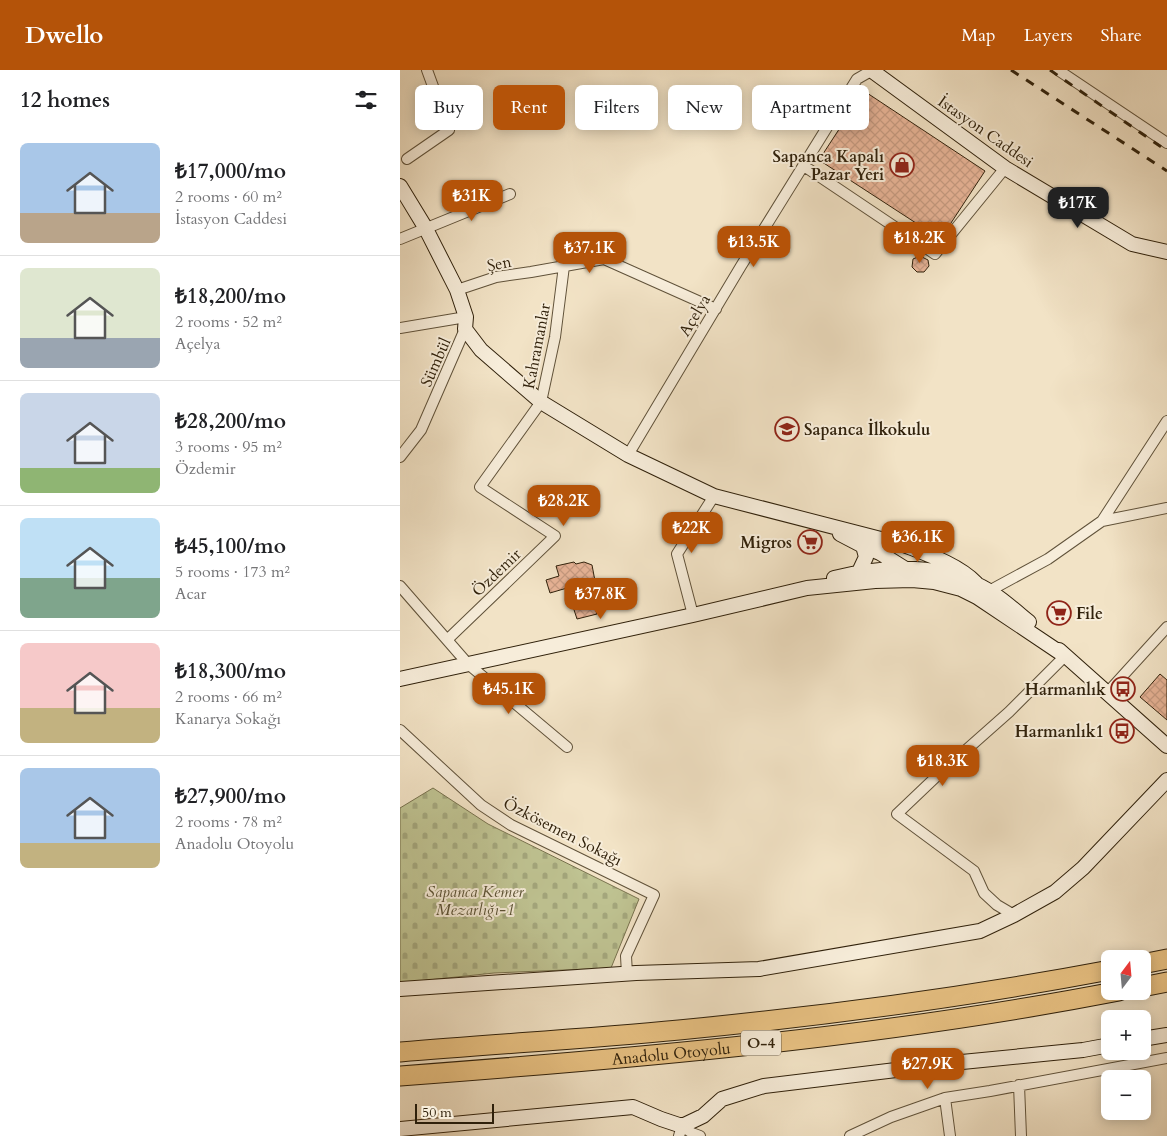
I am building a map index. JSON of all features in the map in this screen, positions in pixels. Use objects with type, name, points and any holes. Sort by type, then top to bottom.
[{"type":"highway","points":[[1151,962],[1167,958]]},
{"type":"highway","name":"Anadolu Otoyolu","points":[[400,1052],[669,1031],[810,1016],[927,1001],[1101,972]]},
{"type":"highway","points":[[1151,985],[1167,982]]},
{"type":"highway","name":"Anadolu Otoyolu","points":[[400,1076],[682,1052],[813,1038],[929,1023],[1101,995]]},
{"type":"street","points":[[407,159],[449,130],[427,70]]},
{"type":"street","points":[[1058,70],[1167,143]]},
{"type":"street","name":"Açelya","points":[[628,455],[741,266],[857,79],[871,71]]},
{"type":"street","name":"İstasyon Caddesi","points":[[871,71],[1005,168],[1132,244],[1167,252]]},
{"type":"street","points":[[804,166],[934,254],[1005,168]]},
{"type":"street","points":[[400,186],[426,227],[457,290],[466,323],[481,350],[541,402],[628,455],[714,496],[896,543],[929,555],[969,576],[976,583]]},
{"type":"street","points":[[400,239],[510,194]]},
{"type":"street","name":"Şen","points":[[457,290],[496,276],[604,259],[716,309]]},
{"type":"street","name":"Kahramanlar","points":[[541,402],[555,337],[564,266]]},
{"type":"street","points":[[400,328],[466,323]]},
{"type":"street","name":"Sümbül","points":[[400,457],[421,430],[466,323]]},
{"type":"street","name":"Özdemir","points":[[448,640],[555,536],[480,487],[541,402]]},
{"type":"street","points":[[990,591],[1048,559],[1102,521],[1167,421]]},
{"type":"street","points":[[693,615],[677,554],[714,496]]},
{"type":"street","points":[[1102,521],[1131,517],[1167,508]]},
{"type":"street","points":[[806,520],[880,553],[920,580]]},
{"type":"street","points":[[893,580],[904,568],[904,553],[896,543]]},
{"type":"street","points":[[858,572],[866,557],[863,546]]},
{"type":"street","points":[[807,588],[828,579],[858,572],[904,568],[932,570],[976,583],[990,591],[1044,634],[1065,656],[1167,746]]},
{"type":"street","points":[[400,679],[807,588],[893,580],[920,580],[961,589],[977,597],[1065,656]]},
{"type":"street","points":[[400,586],[468,664],[567,747]]},
{"type":"street","points":[[1107,693],[1167,627]]},
{"type":"street","points":[[1014,915],[984,893],[974,872],[897,814],[1009,712],[1065,656]]},
{"type":"street","name":"Özkösemen Sokağı","points":[[400,730],[481,805],[511,825],[654,895],[626,956],[627,974]]},
{"type":"street","points":[[400,990],[627,974],[759,969],[980,931],[1055,892],[1083,868],[1167,780]]},
{"type":"street","points":[[1151,1038],[1167,1035]]},
{"type":"street","points":[[681,1131],[703,1116],[722,1098],[764,1086],[1101,1047]]},
{"type":"street","points":[[850,1136],[891,1117],[945,1098],[1167,1058]]},
{"type":"street","points":[[1019,1085],[1021,1136]]},
{"type":"street","points":[[945,1098],[950,1136]]},
{"type":"street","points":[[400,1129],[633,1107],[681,1131],[700,1136]]},
{"type":"green space","name":"Sapanca Kemer Mezarlığı-1","points":[[433,788],[488,824],[639,899],[611,968],[494,973],[400,983],[400,808]]},
{"type":"building","name":"Sapanca Kapalı Pazar Yeri","points":[[869,94],[985,171],[939,238],[819,160],[839,130],[869,130]]},
{"type":"building","points":[[920,256],[928,260],[929,266],[924,272],[917,272],[912,267],[913,259]]},
{"type":"building","points":[[574,562],[576,564],[584,562],[592,565],[595,581],[587,583],[597,614],[577,619],[567,588],[550,593],[546,580],[559,576],[556,566]]},
{"type":"building","points":[[1160,674],[1167,680],[1167,720],[1140,697]]},
{"type":"railway","points":[[1011,70],[1167,171]]},
{"type":"railway","points":[[1050,70],[1167,151]]},
{"type":"place","name":"Sapanca Kapalı Pazar Yeri","points":[[902,165]]},
{"type":"place","name":"Sapanca İlkokulu","points":[[787,429]]},
{"type":"place","name":"Migros","points":[[810,542]]},
{"type":"place","name":"File","points":[[1059,613]]},
{"type":"place","name":"Harmanlık","points":[[1123,689]]},
{"type":"place","name":"Harmanlık1","points":[[1122,731]]}]
